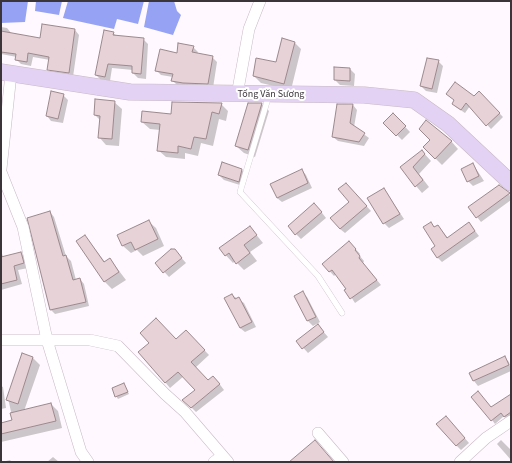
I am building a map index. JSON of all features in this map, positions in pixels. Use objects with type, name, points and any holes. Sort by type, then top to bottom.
[{"type":"street","points":[[237,95],[249,29],[260,1]]},
{"type":"street","points":[[6,73],[1,170],[23,227],[47,340],[81,452],[88,462]]},
{"type":"street","name":"Tống Văn Sương","points":[[6,73],[130,92],[237,95],[364,95],[414,100],[448,124],[511,183]]},
{"type":"street","points":[[1,340],[90,340],[118,346],[165,394],[185,412],[221,460]]},
{"type":"street","points":[[460,462],[486,438],[511,420]]},
{"type":"street","points":[[318,433],[343,462]]},
{"type":"lane","points":[[269,95],[240,192],[318,276],[342,313]]},
{"type":"water","points":[[1,1],[28,1],[25,22],[1,23]]},
{"type":"water","points":[[36,1],[62,1],[59,15],[35,11]]},
{"type":"water","points":[[68,1],[144,1],[138,24],[117,19],[114,29],[63,18]]},
{"type":"water","points":[[149,1],[174,1],[177,11],[181,15],[173,35],[144,27]]},
{"type":"building","points":[[42,24],[75,29],[69,73],[47,70],[49,57],[28,53],[27,62],[15,60],[16,54],[1,52],[1,31],[40,38]]},
{"type":"building","points":[[104,30],[114,32],[113,35],[144,38],[141,74],[132,73],[132,66],[108,64],[105,77],[95,75]]},
{"type":"building","points":[[282,38],[295,42],[284,84],[253,76],[256,58],[276,62]]},
{"type":"building","points":[[178,43],[194,46],[192,52],[213,56],[208,84],[171,81],[173,74],[155,71],[160,49],[177,53]]},
{"type":"building","points":[[427,58],[439,60],[432,89],[420,86]]},
{"type":"building","points":[[334,67],[350,68],[350,81],[334,80]]},
{"type":"building","points":[[455,82],[474,96],[479,91],[500,113],[486,126],[466,103],[461,110],[452,104],[454,100],[446,94]]},
{"type":"building","points":[[51,91],[64,94],[58,119],[46,116]]},
{"type":"building","points":[[95,99],[115,101],[112,139],[98,138],[100,116],[94,115]]},
{"type":"building","points":[[172,102],[222,103],[219,114],[212,112],[206,139],[194,137],[191,149],[178,146],[178,153],[157,151],[160,124],[141,122],[142,111],[171,114]]},
{"type":"building","points":[[248,103],[262,103],[248,150],[235,146]]},
{"type":"building","points":[[337,104],[353,104],[350,123],[365,133],[359,142],[332,137]]},
{"type":"building","points":[[393,113],[406,126],[396,136],[383,123]]},
{"type":"building","points":[[426,120],[452,141],[435,159],[423,147],[430,140],[419,129]]},
{"type":"building","points":[[422,150],[425,154],[413,167],[423,180],[415,187],[400,167]]},
{"type":"building","points":[[222,162],[242,169],[239,182],[218,175]]},
{"type":"building","points":[[473,163],[479,176],[467,182],[461,169]]},
{"type":"building","points":[[302,169],[308,183],[277,198],[270,184]]},
{"type":"building","points":[[346,183],[367,206],[340,229],[330,218],[349,202],[338,189]]},
{"type":"building","points":[[499,185],[510,193],[476,218],[468,207]]},
{"type":"building","points":[[384,188],[400,214],[383,224],[367,198]]},
{"type":"building","points":[[314,203],[322,212],[295,235],[288,226]]},
{"type":"building","points":[[50,211],[63,256],[66,255],[73,280],[80,278],[86,302],[50,310],[27,218]]},
{"type":"building","points":[[149,220],[158,239],[135,250],[131,242],[122,246],[117,235]]},
{"type":"building","points":[[431,222],[434,227],[438,225],[447,238],[469,222],[475,231],[437,258],[431,249],[435,246],[423,227]]},
{"type":"building","points":[[250,226],[257,235],[244,245],[250,253],[236,264],[229,253],[225,256],[219,248]]},
{"type":"building","points":[[85,235],[104,262],[110,258],[119,272],[104,282],[76,241]]},
{"type":"building","points":[[349,241],[356,249],[355,250],[360,256],[359,258],[377,280],[350,299],[344,290],[346,289],[332,270],[329,272],[322,264]]},
{"type":"building","points":[[171,249],[175,249],[182,258],[163,273],[155,263]]},
{"type":"building","points":[[21,252],[24,263],[14,266],[17,280],[1,284],[1,257]]},
{"type":"building","points":[[303,291],[316,317],[307,321],[294,296]]},
{"type":"building","points":[[232,294],[235,299],[239,297],[252,322],[240,328],[224,298]]},
{"type":"building","points":[[156,318],[176,339],[186,330],[205,350],[191,362],[208,380],[213,376],[220,384],[191,408],[182,400],[195,390],[178,372],[165,383],[138,352],[149,343],[140,333]]},
{"type":"building","points":[[318,324],[324,332],[302,349],[296,341]]},
{"type":"building","points":[[22,353],[33,357],[18,404],[6,400]]},
{"type":"building","points":[[505,356],[509,365],[473,381],[469,373]]},
{"type":"building","points":[[124,383],[128,392],[115,397],[112,388]]},
{"type":"building","points":[[478,391],[491,407],[511,394],[511,412],[504,417],[501,413],[491,421],[471,397]]},
{"type":"building","points":[[51,403],[56,421],[1,434],[1,423],[12,420],[10,413]]},
{"type":"building","points":[[446,416],[465,438],[456,446],[436,424]]},
{"type":"building","points":[[315,440],[334,462],[289,462]]}]
